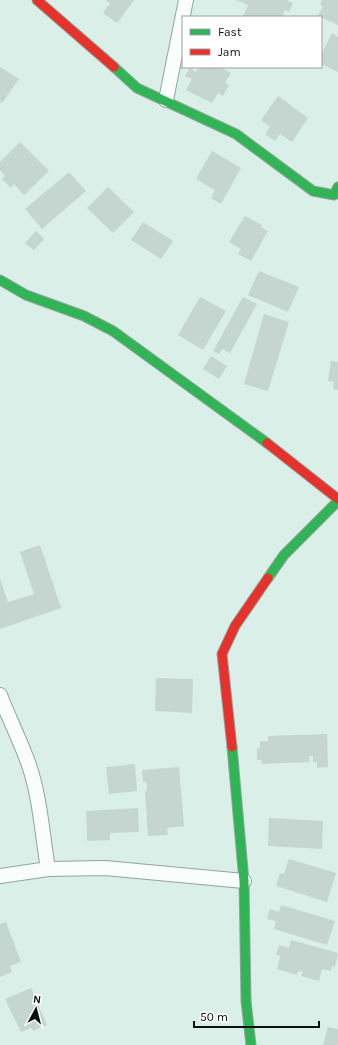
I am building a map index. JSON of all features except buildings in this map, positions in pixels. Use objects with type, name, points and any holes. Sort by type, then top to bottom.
[{"type":"street","points":[[37,0],[137,88],[166,100],[236,134],[313,191],[334,195],[338,187]]},
{"type":"street","points":[[183,16],[186,0]]},
{"type":"street","points":[[166,100],[182,20]]},
{"type":"street","points":[[0,280],[26,295],[84,316],[112,331],[288,458],[338,500],[284,555],[235,626],[222,654],[239,811],[244,881],[246,1001],[251,1045]]},
{"type":"street","points":[[0,695],[11,724],[27,758],[34,783],[48,869]]},
{"type":"street","points":[[0,876],[48,869],[105,868],[244,881]]},
{"type":"traffic: fast","points":[[114,67],[137,88],[236,134],[313,191],[334,195],[338,187]]},
{"type":"traffic: fast","points":[[0,280],[26,295],[84,316],[113,331],[267,443]]},
{"type":"traffic: fast","points":[[268,578],[284,555],[338,501]]},
{"type":"traffic: fast","points":[[232,747],[244,881],[246,1001],[251,1045]]},
{"type":"traffic: jam","points":[[37,0],[114,67]]},
{"type":"traffic: jam","points":[[267,443],[338,499]]},
{"type":"traffic: jam","points":[[232,747],[222,654],[235,626],[268,578]]}]
